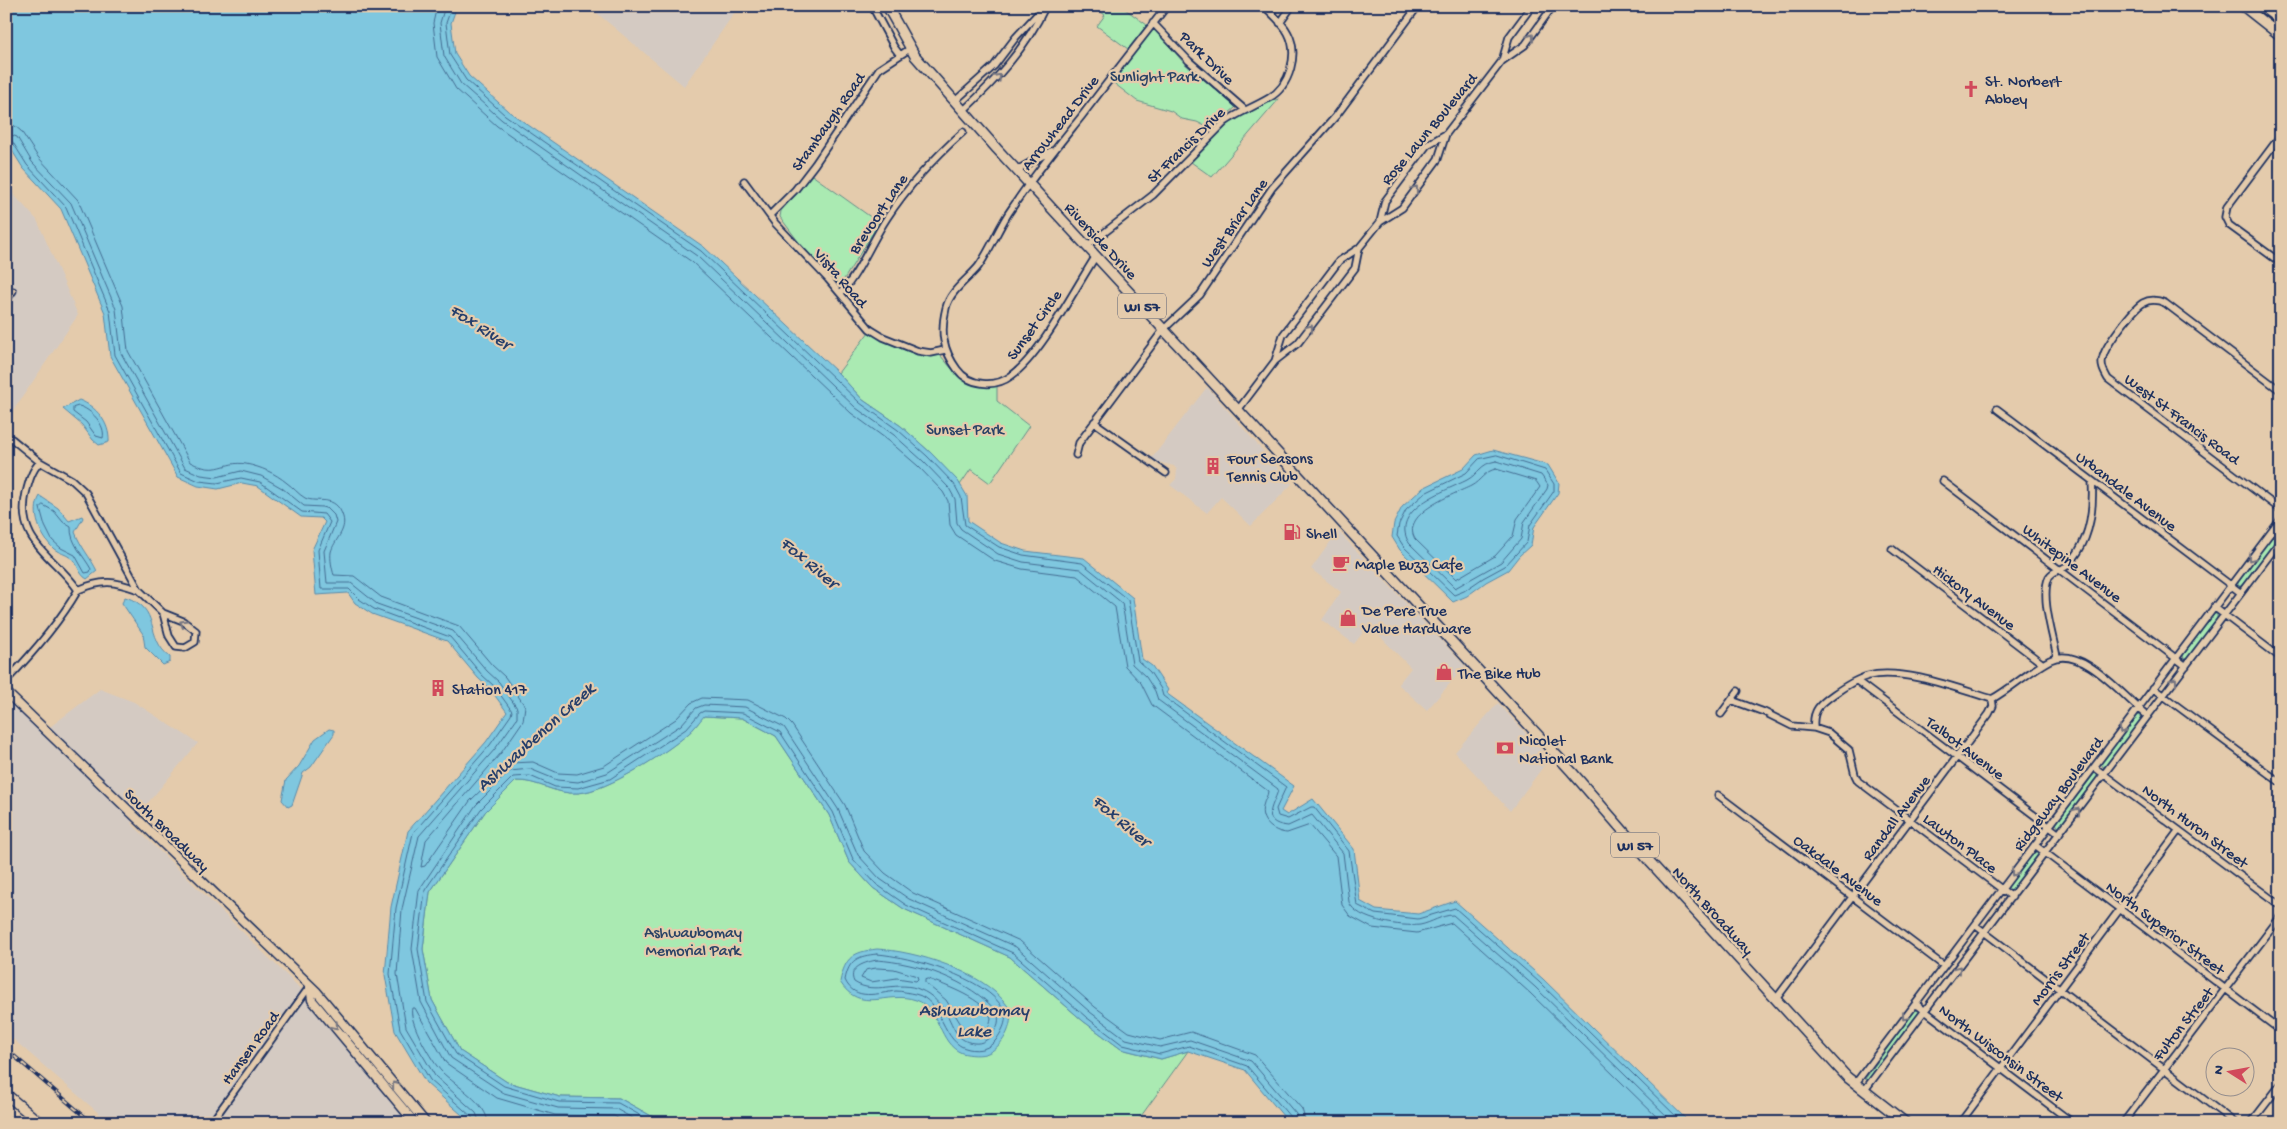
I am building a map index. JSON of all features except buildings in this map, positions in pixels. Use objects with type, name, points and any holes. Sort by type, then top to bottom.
[{"type":"main road","name":"Riverside Drive","points":[[887,6],[911,48],[955,101],[1029,184],[1409,596]]},
{"type":"main road","points":[[2243,6],[2281,36]]},
{"type":"main road","points":[[2262,6],[2281,21]]},
{"type":"main road","name":"North Broadway","points":[[1409,596],[1572,772],[1651,863],[1847,1077],[1906,1123]]},
{"type":"main road","points":[[6,1094],[40,1123]]},
{"type":"street","points":[[872,6],[900,55]]},
{"type":"street","name":"Arrowhead Drive","points":[[1029,184],[1055,148],[1167,6]]},
{"type":"street","name":"St Francis Drive","points":[[1087,246],[1152,195],[1224,122],[1280,90],[1292,62],[1292,47],[1288,32],[1264,6]]},
{"type":"street","points":[[1280,23],[1292,6]]},
{"type":"street","name":"West Briar Lane","points":[[1076,455],[1079,443],[1164,329],[1200,295],[1272,188],[1336,116],[1418,6]]},
{"type":"street","name":"Rose Lawn Boulevard","points":[[1238,410],[1275,360],[1283,335],[1288,328],[1339,261],[1360,248],[1380,222],[1384,201],[1427,145],[1446,134],[1502,61],[1509,37],[1532,6]]},
{"type":"street","points":[[1502,61],[1525,45],[1553,6]]},
{"type":"street","points":[[955,101],[994,66],[1016,36],[1046,7]]},
{"type":"street","points":[[963,110],[1000,76],[1026,41],[1046,7]]},
{"type":"street","name":"Park Drive","points":[[1153,24],[1189,61],[1244,109]]},
{"type":"street","name":"Stambaugh Road","points":[[770,215],[795,190],[815,164],[879,69],[911,48]]},
{"type":"street","name":"Brevoort Lane","points":[[840,293],[850,283],[872,242],[903,195],[964,132]]},
{"type":"street","points":[[1380,222],[1402,208],[1438,159],[1446,134]]},
{"type":"street","points":[[2281,135],[2227,207],[2225,213],[2229,224],[2281,263]]},
{"type":"street","points":[[1017,170],[1055,148]]},
{"type":"street","name":"Vista Road","points":[[744,181],[770,215],[840,293],[858,317],[870,328],[883,337],[918,351],[931,353],[945,350]]},
{"type":"street","points":[[945,350],[943,330],[946,306],[957,288],[978,266],[1010,209],[1029,184]]},
{"type":"street","points":[[1275,360],[1298,344],[1355,268],[1360,248]]},
{"type":"street","name":"Sunset Circle","points":[[945,350],[961,374],[968,379],[990,384],[1010,377],[1024,365],[1040,344],[1096,256]]},
{"type":"street","points":[[6,301],[13,291]]},
{"type":"street","name":"West St Francis Road","points":[[2281,391],[2165,303],[2149,301],[2135,310],[2104,352],[2102,364],[2108,379],[2281,510]]},
{"type":"street","name":"Urbandale Avenue","points":[[1997,409],[2241,593]]},
{"type":"street","points":[[1094,422],[1166,474]]},
{"type":"street","points":[[12,439],[40,462],[72,480],[86,493],[139,590],[163,614],[183,621],[196,631],[195,642],[185,648],[176,647],[169,636],[163,614]]},
{"type":"street","points":[[40,462],[35,467],[28,482],[25,497],[26,522],[34,542],[58,569],[70,578],[78,590]]},
{"type":"street","name":"Whitepine Avenue","points":[[1943,481],[2186,666]]},
{"type":"street","points":[[2057,657],[2048,609],[2047,591],[2050,575],[2066,567],[2076,555],[2086,534],[2092,514],[2092,481]]},
{"type":"street","name":"Ridgeway Boulevard","points":[[1855,1084],[2281,519]]},
{"type":"street","name":"Ridgeway Boulevard","points":[[1864,1091],[1926,1012],[2281,540]]},
{"type":"street","name":"Hickory Avenue","points":[[1892,549],[2043,664]]},
{"type":"street","points":[[6,681],[32,654],[68,608],[78,590],[96,582],[118,582],[139,590]]},
{"type":"street","points":[[2214,607],[2281,658]]},
{"type":"street","points":[[1814,728],[1814,716],[1818,707],[1844,687],[1867,676],[1916,678],[1992,699],[2043,664],[2057,657],[2075,658],[2090,666],[2148,716]]},
{"type":"street","name":"Talbot Avenue","points":[[1857,681],[2059,834]]},
{"type":"street","points":[[2154,688],[2281,783]]},
{"type":"street","name":"South Broadway","points":[[6,692],[316,992],[426,1123]]},
{"type":"street","points":[[1721,714],[1738,692]]},
{"type":"street","name":"Randall Avenue","points":[[1776,999],[1990,714],[1993,706],[1992,699]]},
{"type":"street","name":"Lawton Place","points":[[1731,700],[1764,712],[1792,726],[1814,728],[1829,733],[1846,745],[1851,755],[1858,781],[2012,897]]},
{"type":"street","name":"North Huron Street","points":[[2094,766],[2281,906]]},
{"type":"street","name":"Oakdale Avenue","points":[[1718,795],[1944,966]]},
{"type":"street","name":"Morris Street","points":[[1960,1123],[2180,830]]},
{"type":"street","name":"North Superior Street","points":[[2035,845],[2281,1031]]},
{"type":"street","name":"Fulton Street","points":[[2123,1123],[2281,916]]},
{"type":"street","points":[[1975,924],[2235,1123]]},
{"type":"street","name":"South Broadway","points":[[310,986],[312,1000],[415,1123]]},
{"type":"street","name":"Hansen Road","points":[[211,1123],[310,986]]},
{"type":"street","name":"North Wisconsin Street","points":[[1916,1004],[2073,1123]]},
{"type":"street","points":[[2251,1123],[2281,1084]]},
{"type":"shaded area","points":[[595,6],[739,6],[684,86],[598,14]]},
{"type":"shaded area","points":[[6,186],[37,220],[78,315],[6,421]]},
{"type":"shaded area","points":[[1207,387],[1292,484],[1251,526],[1221,497],[1207,513],[1170,485],[1176,479],[1177,470],[1174,466],[1158,462],[1152,458]]},
{"type":"shaded area","points":[[1338,531],[1465,666],[1427,710],[1398,684],[1411,668],[1369,625],[1354,644],[1322,620],[1341,592],[1311,569]]},
{"type":"shaded area","points":[[100,689],[134,702],[198,743],[131,823],[312,1000],[415,1123],[110,1123],[6,1033],[6,692],[46,730]]},
{"type":"shaded area","points":[[1498,703],[1549,759],[1510,811],[1455,752]]},
{"type":"green space","points":[[1093,6],[1106,6],[1110,9],[1112,6],[1121,6],[1147,25],[1128,49],[1097,26],[1105,15]]},
{"type":"green space","name":"Sunlight Park","points":[[1153,27],[1184,63],[1236,107],[1211,129],[1197,122],[1182,119],[1171,111],[1137,101],[1111,81]]},
{"type":"green space","points":[[1279,99],[1212,177],[1191,162],[1219,132],[1241,115],[1265,103]]},
{"type":"green space","points":[[812,175],[879,223],[841,284],[801,245],[780,217],[781,211]]},
{"type":"green space","name":"Sunset Park","points":[[869,332],[894,346],[913,353],[931,356],[940,355],[958,375],[977,385],[997,386],[997,401],[1029,426],[990,483],[971,469],[960,485],[931,453],[901,426],[863,400],[838,373]]},
{"type":"green space","points":[[2281,528],[2281,534],[2241,586],[2238,586],[2238,582],[2277,529]]},
{"type":"green space","points":[[2214,614],[2217,614],[2217,619],[2188,658],[2184,659],[2183,655]]},
{"type":"green space","points":[[2137,715],[2142,718],[2106,766],[2103,767],[2101,763]]},
{"type":"green space","name":"Ashwaubomay Memorial Park","points":[[703,716],[742,718],[776,736],[829,815],[849,862],[873,888],[904,909],[1010,957],[1083,1021],[1121,1049],[1161,1059],[1188,1051],[1136,1123],[664,1123],[619,1098],[560,1097],[507,1082],[460,1051],[432,1000],[423,949],[430,892],[485,812],[516,781],[524,781],[570,793],[590,791],[605,786],[636,770],[678,742],[690,732]]},
{"type":"green space","points":[[2095,773],[2098,777],[2061,826],[2058,827],[2056,823]]},
{"type":"green space","points":[[2034,852],[2038,853],[2038,856],[2013,890],[2009,889],[2008,886]]},
{"type":"green space","points":[[1915,1010],[1919,1011],[1919,1015],[1869,1080],[1865,1079]]},
{"type":"water","points":[[6,6],[457,6],[451,23],[455,54],[469,76],[508,111],[704,247],[838,373],[863,400],[901,426],[958,481],[967,496],[968,521],[1001,543],[1025,551],[1084,558],[1133,598],[1142,659],[1152,666],[1168,690],[1166,693],[1294,786],[1281,811],[1287,815],[1313,799],[1354,849],[1360,901],[1376,910],[1418,914],[1455,901],[1543,979],[1690,1123],[1289,1123],[1245,1070],[1188,1051],[1161,1059],[1121,1049],[1083,1021],[1010,957],[904,909],[873,888],[849,862],[829,815],[776,736],[742,718],[704,716],[688,734],[666,751],[636,770],[605,786],[590,791],[570,793],[524,781],[516,781],[485,812],[430,892],[423,949],[432,1000],[460,1051],[507,1082],[560,1097],[619,1098],[664,1123],[471,1123],[426,1083],[395,1031],[385,975],[391,907],[408,831],[486,742],[507,712],[490,689],[478,678],[447,641],[372,614],[355,603],[348,593],[316,595],[312,550],[325,522],[321,518],[301,517],[258,486],[242,483],[218,489],[198,486],[178,477],[110,356],[105,313],[61,209],[23,168],[6,141]]},
{"type":"water","points":[[79,400],[91,406],[101,416],[107,428],[109,442],[99,445],[82,425],[63,409]]},
{"type":"water","points":[[1493,450],[1548,465],[1559,483],[1558,493],[1534,527],[1531,545],[1508,570],[1486,582],[1467,596],[1453,602],[1400,550],[1392,537],[1394,523],[1402,507],[1423,488],[1463,469],[1476,455]]},
{"type":"water","points":[[40,496],[58,508],[69,521],[82,516],[83,518],[75,532],[97,571],[87,579],[74,560],[54,549],[41,531],[36,510]]},
{"type":"water","points":[[125,597],[144,608],[149,616],[157,641],[170,657],[170,662],[163,665],[145,647],[143,634],[122,603]]},
{"type":"water","points":[[329,729],[334,730],[334,734],[311,767],[303,773],[292,805],[288,807],[282,800],[286,780],[299,766],[315,739]]},
{"type":"water","name":"Ashwaubomay Lake","points":[[877,949],[929,959],[947,965],[982,982],[996,993],[1010,1011],[1010,1025],[1004,1039],[994,1050],[982,1055],[962,1053],[948,1042],[930,1010],[924,1004],[905,998],[866,1000],[848,992],[840,982],[848,961],[856,954]]},
{"type":"railway","points":[[6,1049],[92,1123]]},
{"type":"place","name":"St. Norbert Abbey","points":[[1971,89]]},
{"type":"place","name":"Four Seasons Tennis Club","points":[[1213,466]]},
{"type":"place","name":"Shell","points":[[1292,532]]},
{"type":"place","name":"Maple Buzz Cafe","points":[[1341,563]]},
{"type":"place","name":"De Pere True Value Hardware","points":[[1348,618]]},
{"type":"place","name":"The Bike Hub","points":[[1444,672]]},
{"type":"place","name":"Station 417","points":[[438,688]]},
{"type":"place","name":"Nicolet National Bank","points":[[1505,748]]},
{"type":"water label","name":"Fox River","points":[[481,326]]},
{"type":"water label","name":"Fox River","points":[[810,562]]},
{"type":"water label","name":"Ashwaubenon Creek","points":[[535,736]]},
{"type":"water label","name":"Fox River","points":[[1122,820]]}]
